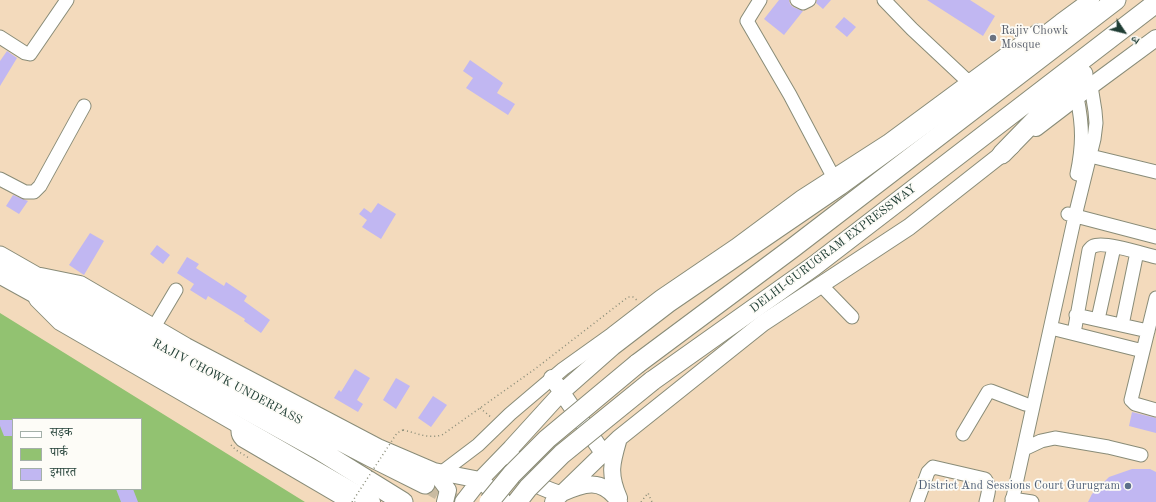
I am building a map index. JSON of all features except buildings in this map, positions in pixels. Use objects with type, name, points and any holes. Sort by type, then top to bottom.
[{"type":"highway","name":"DELHI-GURUGRAM EXPRESSWAY","points":[[489,502],[512,474],[547,439],[637,364],[794,247],[1116,0]]},
{"type":"highway","name":"DELHI-GURUGRAM EXPRESSWAY","points":[[517,502],[528,488],[562,454],[652,381],[814,266],[1156,4]]},
{"type":"highway","points":[[1002,154],[1074,81],[1156,16]]},
{"type":"highway","points":[[4,270],[30,282]]},
{"type":"highway","name":"RAJIV CHOWK UNDERPASS","points":[[30,282],[149,341],[364,454],[433,476]]},
{"type":"highway","name":"RAJIV CHOWK UNDERPASS","points":[[30,282],[319,450],[402,502]]},
{"type":"main road","points":[[463,502],[480,480],[562,392],[612,348],[669,304],[836,181],[1091,0]]},
{"type":"main road","points":[[557,498],[619,438],[763,323],[909,227],[1076,97],[1156,38]]},
{"type":"main road","points":[[0,245],[4,270]]},
{"type":"main road","points":[[30,282],[80,284],[186,346],[433,476],[448,490],[445,502]]},
{"type":"main road","points":[[30,282],[60,322],[372,502]]},
{"type":"main road","points":[[552,378],[603,453]]},
{"type":"main road","points":[[619,438],[612,462],[613,484],[620,502]]},
{"type":"main road","points":[[511,448],[514,463],[522,473],[535,484],[557,498]]},
{"type":"main road","points":[[433,476],[480,480],[505,502]]},
{"type":"main road","points":[[557,498],[579,485],[595,485],[605,487],[620,502]]},
{"type":"street","points":[[0,37],[25,53],[30,54],[67,0]]},
{"type":"street","points":[[433,476],[478,445],[510,414],[552,378],[645,308],[735,246],[801,197],[836,181],[790,95],[747,21],[760,0]]},
{"type":"street","points":[[797,0],[803,3],[809,0]]},
{"type":"street","points":[[884,0],[912,29],[972,85],[1079,0]]},
{"type":"street","points":[[1009,501],[1025,404],[1086,155],[1094,139],[1096,123],[1091,86]]},
{"type":"street","points":[[1076,97],[1082,120],[1082,138],[1086,155]]},
{"type":"street","points":[[0,179],[26,192],[34,192],[40,186],[84,106]]},
{"type":"street","points":[[1086,155],[1156,172]]},
{"type":"street","points":[[1072,215],[1156,237]]},
{"type":"street","points":[[1009,501],[1024,449],[1051,328],[1072,215]]},
{"type":"street","points":[[1074,333],[1076,315],[1089,250],[1093,246],[1099,245],[1114,247],[1156,257]]},
{"type":"street","points":[[1098,320],[1114,247]]},
{"type":"street","points":[[1122,324],[1137,252]]},
{"type":"street","points":[[821,285],[852,317]]},
{"type":"street","points":[[154,327],[176,290]]},
{"type":"street","points":[[1156,298],[1131,400],[1135,404],[1156,410]]},
{"type":"street","points":[[1076,315],[1148,331]]},
{"type":"street","points":[[1051,328],[1143,351]]},
{"type":"street","points":[[963,434],[990,391],[1025,404]]},
{"type":"street","points":[[239,425],[237,430],[238,436],[242,440],[348,502]]},
{"type":"street","points":[[1024,449],[1040,441],[1054,438],[1108,447],[1141,455]]},
{"type":"street","points":[[917,502],[928,472],[933,467],[985,479],[989,488],[986,502]]},
{"type":"street","points":[[1009,501],[1032,502]]},
{"type":"path","points":[[352,502],[397,433],[403,430],[426,436],[435,437],[442,435],[535,369],[628,297],[633,297],[645,308]]},
{"type":"path","points":[[480,408],[500,424]]},
{"type":"path","points":[[641,502],[648,493],[652,502]]},
{"type":"green space","points":[[0,313],[305,502],[0,502]]},
{"type":"tunnel","points":[[425,484],[456,502]]},
{"type":"place","name":"Rajiv Chowk Mosque","points":[[993,38]]},
{"type":"place","name":"District And Sessions Court Gurugram","points":[[1128,486]]}]
